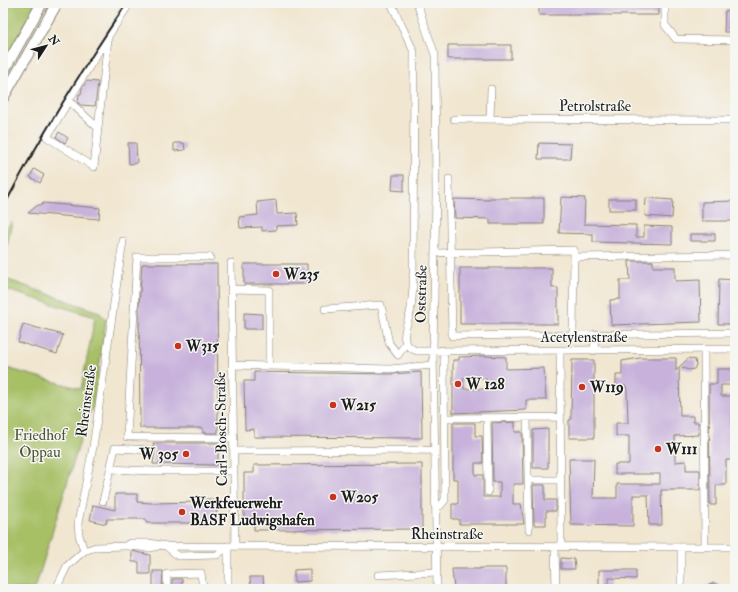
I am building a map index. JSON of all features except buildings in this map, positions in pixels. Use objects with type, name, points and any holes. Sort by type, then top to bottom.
[{"type":"highway","points":[[3,72],[42,3]]},
{"type":"highway","points":[[3,98],[57,3]]},
{"type":"street","points":[[108,35],[94,167],[47,138],[108,35],[130,3]]},
{"type":"street","points":[[391,3],[414,52],[413,287],[411,311],[404,335],[406,343],[398,355],[398,368]]},
{"type":"street","name":"Oststraße","points":[[417,3],[435,55],[433,365],[437,589]]},
{"type":"street","points":[[665,3],[665,25],[676,39],[735,40]]},
{"type":"street","points":[[490,89],[490,119]]},
{"type":"street","points":[[69,101],[98,128]]},
{"type":"street","name":"Petrolstraße","points":[[454,119],[735,120]]},
{"type":"street","points":[[449,180],[452,336],[735,333]]},
{"type":"street","name":"Rheinstraße","points":[[123,241],[93,448],[78,523],[79,535],[84,551],[96,547],[139,545],[436,547],[735,546]]},
{"type":"street","points":[[434,253],[574,250],[573,335]]},
{"type":"street","points":[[574,257],[735,255]]},
{"type":"street","points":[[210,258],[136,257],[127,437],[234,438]]},
{"type":"street","name":"Carl-Bosch-Straße","points":[[228,589],[232,546],[234,471],[230,263]]},
{"type":"street","points":[[231,289],[269,290],[269,366]]},
{"type":"street","points":[[325,309],[381,305],[389,343],[398,355]]},
{"type":"street","points":[[594,351],[595,334]]},
{"type":"street","name":"Acetylenstraße","points":[[406,343],[410,348],[417,351],[735,349]]},
{"type":"street","points":[[704,349],[705,546]]},
{"type":"street","points":[[436,506],[440,506],[445,500],[444,358],[442,350]]},
{"type":"street","points":[[556,589],[560,480],[560,351]]},
{"type":"street","points":[[233,365],[398,368],[433,365]]},
{"type":"street","points":[[445,418],[560,417]]},
{"type":"street","points":[[487,418],[488,492]]},
{"type":"street","points":[[527,418],[529,530]]},
{"type":"street","points":[[103,502],[115,448],[150,450]]},
{"type":"street","points":[[234,451],[434,450]]},
{"type":"street","points":[[110,469],[151,471],[234,471]]},
{"type":"street","points":[[528,480],[560,480]]},
{"type":"street","points":[[681,547],[681,589]]},
{"type":"street","points":[[56,589],[67,566],[84,551]]},
{"type":"street","points":[[378,575],[436,572]]},
{"type":"street","points":[[167,589],[167,574],[201,573],[203,589]]},
{"type":"green space","points":[[3,3],[37,3],[3,65]]},
{"type":"green space","points":[[12,222],[3,265],[3,232]]},
{"type":"green space","name":"Friedhof Oppau","points":[[3,278],[99,312],[106,320],[93,409],[88,415],[35,589],[3,589],[3,367],[81,389],[95,317],[3,289]]},
{"type":"railway","points":[[3,208],[62,104],[127,3]]},
{"type":"place","name":"W235","points":[[276,274]]},
{"type":"place","name":"W315","points":[[178,346]]},
{"type":"place","name":"W 128","points":[[458,384]]},
{"type":"place","name":"W119","points":[[582,387]]},
{"type":"place","name":"W215","points":[[333,405]]},
{"type":"place","name":"W111","points":[[658,449]]},
{"type":"place","name":"W 305","points":[[186,454]]},
{"type":"place","name":"W205","points":[[333,497]]},
{"type":"place","name":"Werkfeuerwehr BASF Ludwigshafen","points":[[182,512]]}]
